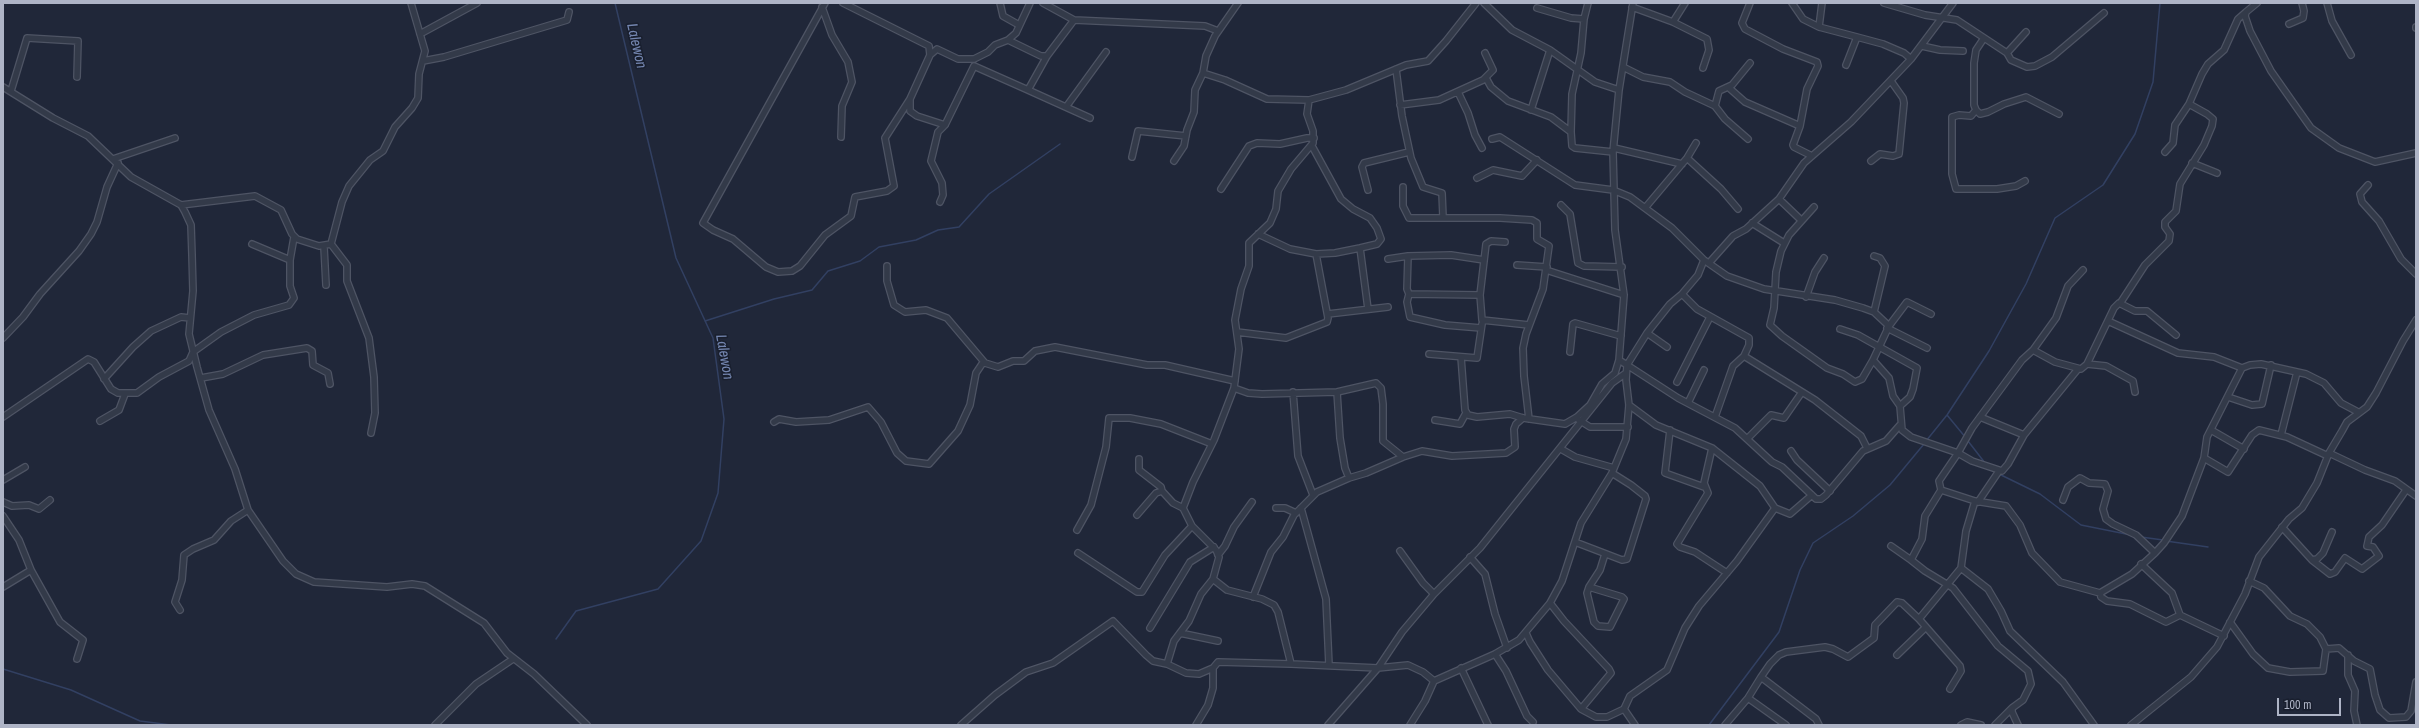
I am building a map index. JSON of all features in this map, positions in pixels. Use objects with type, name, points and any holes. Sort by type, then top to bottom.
[{"type":"street","points":[[332,244],[342,202],[349,186],[370,160],[383,151],[395,127],[416,104],[425,51],[411,3]]},
{"type":"street","points":[[420,34],[476,3]]},
{"type":"street","points":[[824,5],[702,223],[733,239],[766,267],[778,272],[792,271],[800,266],[825,235],[851,216],[855,197],[887,191],[894,186],[885,138],[910,99],[930,54],[929,46],[843,3]]},
{"type":"street","points":[[1000,3],[1003,16],[1019,25]]},
{"type":"street","points":[[958,59],[974,59],[988,52],[995,45],[1008,40],[1016,34],[1030,3]]},
{"type":"street","points":[[1043,3],[1074,20],[1205,26],[1218,31]]},
{"type":"street","points":[[1174,161],[1183,149],[1194,112],[1195,90],[1203,73],[1206,56],[1218,31],[1238,3]]},
{"type":"street","points":[[1203,73],[1225,80],[1267,99],[1309,100],[1346,90],[1396,69],[1431,58],[1476,3]]},
{"type":"street","points":[[1484,3],[1512,30],[1550,50],[1595,82],[1619,90]]},
{"type":"street","points":[[1588,3],[1584,19],[1578,69],[1572,94],[1572,146],[1588,151],[1614,150],[1682,164]]},
{"type":"street","points":[[1673,22],[1685,3]]},
{"type":"street","points":[[1750,3],[1742,23],[1745,30],[1783,49],[1817,62],[1818,66],[1807,89],[1800,126],[1793,145],[1794,148],[1812,156]]},
{"type":"street","points":[[1792,3],[1803,19],[1819,27],[1883,44],[1904,53],[1911,59]]},
{"type":"street","points":[[1819,27],[1822,3]]},
{"type":"street","points":[[1884,3],[1925,16],[1957,20],[2007,53],[2011,60],[2021,65],[2035,66],[2064,48],[2104,13]]},
{"type":"street","points":[[1410,725],[1426,701],[1434,681],[1507,648],[1526,632],[1550,603],[1562,581],[1581,523],[1613,470],[1626,439],[1629,405],[1626,372],[1627,365],[1647,333],[1670,304],[1682,294],[1698,275],[1706,262],[1733,236],[1740,233],[1779,199],[1812,156],[1851,122],[1891,81],[1922,46],[1953,3]]},
{"type":"street","points":[[2165,152],[2173,143],[2175,125],[2189,104],[2208,64],[2224,50],[2238,19],[2257,3]]},
{"type":"street","points":[[2289,24],[2303,18],[2304,11],[2302,3]]},
{"type":"street","points":[[2327,3],[2332,21],[2351,55]]},
{"type":"street","points":[[824,5],[832,35],[848,62],[852,82],[842,106],[842,137]]},
{"type":"street","points":[[1466,413],[1477,417],[1510,414],[1526,419],[1565,424],[1577,417],[1590,405],[1602,384],[1615,373],[1619,360],[1624,295],[1622,267],[1615,230],[1613,190],[1614,150],[1619,90],[1633,5],[1673,22],[1707,39],[1709,50],[1703,68]]},
{"type":"street","points":[[1537,8],[1571,18],[1584,19]]},
{"type":"street","points":[[423,61],[444,57],[567,20],[570,16],[569,12]]},
{"type":"street","points":[[2246,12],[2245,16],[2250,31],[2271,71],[2315,132],[2339,148],[2375,162],[2416,153]]},
{"type":"street","points":[[1028,90],[1047,56],[1074,20]]},
{"type":"street","points":[[2007,53],[2026,32]]},
{"type":"street","points":[[1846,65],[1856,37]]},
{"type":"street","points":[[11,91],[28,38],[78,41],[77,78]]},
{"type":"street","points":[[1984,38],[1976,50],[1974,63],[1974,105],[1976,110],[1980,114],[1988,112],[2004,104],[2026,97],[2059,114]]},
{"type":"street","points":[[1008,40],[1041,56],[1047,56]]},
{"type":"street","points":[[1922,46],[1963,51]]},
{"type":"street","points":[[930,54],[937,50],[1090,118]]},
{"type":"street","points":[[1531,110],[1550,50]]},
{"type":"street","points":[[1066,107],[1106,52]]},
{"type":"street","points":[[1400,105],[1439,100],[1486,78],[1494,70],[1485,53]]},
{"type":"street","points":[[1715,106],[1719,91],[1728,87],[1743,74],[1750,63]]},
{"type":"street","points":[[940,202],[943,195],[942,183],[931,161],[938,132],[945,125],[974,66]]},
{"type":"street","points":[[1623,67],[1644,78],[1670,82],[1685,92],[1715,106],[1725,119],[1748,139]]},
{"type":"street","points":[[1396,69],[1400,105],[1409,152],[1423,187],[1442,193],[1443,217]]},
{"type":"street","points":[[1486,78],[1491,87],[1508,101],[1551,117],[1571,132]]},
{"type":"street","points":[[1871,161],[1880,154],[1893,156],[1899,154],[1904,98],[1891,81]]},
{"type":"street","points":[[3,87],[48,115],[88,136],[139,183],[180,205],[191,225],[193,284],[189,334],[209,410],[235,469],[248,510],[283,561],[306,579],[326,584],[387,587],[412,584],[425,586],[484,623],[513,659],[534,674],[587,725]]},
{"type":"street","points":[[1728,87],[1745,102],[1800,126]]},
{"type":"street","points":[[1458,92],[1468,113],[1475,135],[1482,148]]},
{"type":"street","points":[[910,99],[910,111],[917,116],[945,125]]},
{"type":"street","points":[[1183,508],[1193,482],[1212,444],[1234,388],[1238,349],[1235,320],[1241,289],[1249,266],[1248,247],[1274,216],[1278,191],[1291,169],[1312,146],[1314,138],[1307,114],[1309,100]]},
{"type":"street","points":[[1919,619],[1961,568],[1966,531],[1976,502],[1999,471],[2004,470],[2024,435],[2078,369],[2086,364],[2114,308],[2121,302],[2145,265],[2169,241],[2170,234],[2165,228],[2165,222],[2176,211],[2180,184],[2204,145],[2213,123],[2208,114],[2189,104]]},
{"type":"street","points":[[1976,110],[1971,116],[1959,115],[1952,117],[1952,174],[1956,189],[1997,189],[2016,186],[2024,181]]},
{"type":"street","points":[[1132,157],[1138,132],[1186,136]]},
{"type":"street","points":[[1492,140],[1500,137],[1574,185],[1613,190],[1630,197],[1672,228],[1706,262],[1726,276],[1775,291],[1806,297],[1835,300],[1874,312],[1888,327],[1927,348]]},
{"type":"street","points":[[113,159],[175,138]]},
{"type":"street","points":[[1221,189],[1249,146],[1257,143],[1280,144],[1307,138],[1314,138]]},
{"type":"street","points":[[1646,208],[1687,158],[1696,143]]},
{"type":"street","points":[[1258,234],[1290,249],[1316,254],[1335,253],[1360,248],[1380,241],[1378,228],[1370,218],[1353,209],[1341,199],[1312,146]]},
{"type":"street","points":[[1368,190],[1362,167],[1364,163],[1409,152]]},
{"type":"street","points":[[1687,158],[1721,189],[1738,209]]},
{"type":"street","points":[[1477,178],[1493,170],[1522,176],[1537,160]]},
{"type":"street","points":[[3,338],[23,317],[40,294],[79,251],[91,234],[118,163]]},
{"type":"street","points":[[2192,163],[2217,173]]},
{"type":"street","points":[[2368,185],[2360,194],[2362,202],[2379,221],[2401,259],[2416,274]]},
{"type":"street","points":[[1403,187],[1404,206],[1407,216],[1535,220],[1538,227],[1537,239],[1549,246],[1547,268],[1537,309],[1529,325],[1523,359],[1526,419]]},
{"type":"street","points":[[180,205],[255,196],[281,210],[294,237],[302,242],[324,247],[332,244]]},
{"type":"street","points":[[1779,199],[1802,220]]},
{"type":"street","points":[[1561,205],[1570,214],[1578,263],[1584,266],[1597,265],[1622,267]]},
{"type":"street","points":[[1814,206],[1784,244],[1776,272],[1770,325],[1807,355],[1827,368],[1843,374],[1855,382],[1862,379],[1873,360],[1888,327],[1907,302],[1931,314]]},
{"type":"street","points":[[1752,223],[1784,244]]},
{"type":"street","points":[[3,417],[88,359],[94,362],[111,389],[125,394],[142,390],[159,377],[189,361],[193,352],[247,318],[292,303],[294,298],[290,286],[290,260],[294,237]]},
{"type":"street","points":[[1428,354],[1474,358],[1479,356],[1482,320],[1480,295],[1488,241],[1505,242]]},
{"type":"street","points":[[252,244],[290,260]]},
{"type":"street","points":[[332,244],[348,265],[347,281],[369,338],[374,376],[375,413],[371,433]]},
{"type":"street","points":[[324,247],[326,285]]},
{"type":"street","points":[[1360,248],[1368,309]]},
{"type":"street","points":[[1237,332],[1286,338],[1327,322],[1328,314],[1316,254]]},
{"type":"street","points":[[1388,259],[1408,256],[1451,255],[1484,260]]},
{"type":"street","points":[[1408,256],[1407,289],[1410,294]]},
{"type":"street","points":[[1874,256],[1880,258],[1886,266],[1874,312]]},
{"type":"street","points":[[1806,297],[1815,272],[1824,258]]},
{"type":"street","points":[[1516,265],[1547,268],[1624,295]]},
{"type":"street","points":[[887,266],[887,281],[894,305],[905,312],[926,310],[947,318],[985,363],[998,367],[1013,361],[1024,361],[1035,351],[1055,347],[1147,365],[1165,365],[1235,381]]},
{"type":"street","points":[[1911,560],[1922,539],[1925,516],[1941,490],[1939,481],[1980,417],[2022,360],[2033,350],[2056,318],[2068,286],[2083,270]]},
{"type":"street","points":[[1410,294],[1480,295]]},
{"type":"street","points":[[1410,294],[1407,302],[1410,317],[1445,325],[1481,328]]},
{"type":"street","points":[[1682,294],[1696,309],[1749,338],[1749,345],[1744,356],[1733,366],[1716,417]]},
{"type":"street","points":[[2121,302],[2135,311],[2147,311],[2176,335]]},
{"type":"street","points":[[1328,314],[1388,307]]},
{"type":"street","points":[[104,379],[133,347],[151,331],[181,317],[190,318]]},
{"type":"street","points":[[1677,382],[1710,317]]},
{"type":"street","points":[[1482,320],[1529,325]]},
{"type":"street","points":[[2130,725],[2200,668],[2224,636],[2245,594],[2259,558],[2282,528],[2306,501],[2317,484],[2329,454],[2347,422],[2358,412],[2367,407],[2416,320]]},
{"type":"street","points":[[2108,321],[2178,353],[2214,357],[2242,368],[2250,365],[2271,365],[2319,380],[2329,387],[2341,403],[2358,412]]},
{"type":"street","points":[[1570,352],[1573,324],[1575,323],[1621,336]]},
{"type":"street","points":[[1840,329],[1858,335],[1917,368],[1913,390],[1910,397],[1900,406]]},
{"type":"street","points":[[1647,333],[1667,347]]},
{"type":"street","points":[[201,378],[223,374],[263,355],[307,348],[312,351],[313,366],[328,373],[330,384]]},
{"type":"street","points":[[2033,350],[2044,357],[2078,369]]},
{"type":"street","points":[[1744,356],[1802,392],[1861,436],[1867,448]]},
{"type":"street","points":[[1435,420],[1460,424],[1466,413],[1461,357]]},
{"type":"street","points":[[1619,360],[1688,403],[1716,417],[1748,438],[1767,457],[1782,467],[1812,495],[1819,499],[1830,491],[1867,448],[1886,441],[1900,425]]},
{"type":"street","points":[[1873,360],[1889,378],[1893,396],[1900,406],[1900,425],[1908,436],[1930,445],[1958,453],[1972,461],[1999,471]]},
{"type":"street","points":[[774,422],[779,419],[796,422],[829,420],[868,407],[880,422],[897,453],[906,461],[929,464],[958,431],[970,405],[976,373],[982,364],[985,363]]},
{"type":"street","points":[[2086,364],[2106,366],[2133,381],[2135,392]]},
{"type":"street","points":[[2228,397],[2252,405],[2262,404],[2271,365]]},
{"type":"street","points":[[2100,593],[2132,574],[2155,552],[2178,523],[2192,492],[2204,458],[2207,437],[2242,368]]},
{"type":"street","points":[[1688,403],[1704,370]]},
{"type":"street","points":[[1328,725],[1378,668],[1402,632],[1434,594],[1480,548],[1561,449],[1612,383],[1626,372]]},
{"type":"street","points":[[2281,435],[2292,400],[2297,372]]},
{"type":"street","points":[[1234,388],[1255,393],[1337,392],[1372,383],[1379,385],[1383,404],[1383,441],[1403,456]]},
{"type":"street","points":[[1292,392],[1298,456],[1313,495]]},
{"type":"street","points":[[1337,392],[1340,438],[1345,468],[1350,478]]},
{"type":"street","points":[[1748,438],[1771,415],[1784,418],[1802,392]]},
{"type":"street","points":[[100,421],[119,410],[125,394]]},
{"type":"street","points":[[1629,405],[1656,425],[1712,448],[1760,486],[1775,508],[1790,514],[1812,495]]},
{"type":"street","points":[[1577,417],[1581,423],[1590,427],[1628,427]]},
{"type":"street","points":[[1980,417],[2024,435]]},
{"type":"street","points":[[1077,530],[1091,505],[1106,447],[1109,418],[1130,418],[1161,424],[1212,444]]},
{"type":"street","points":[[1253,597],[1271,552],[1298,510],[1313,495],[1403,456],[1422,451],[1452,456],[1506,453],[1515,447],[1514,429],[1516,424],[1526,419]]},
{"type":"street","points":[[1565,424],[1571,436]]},
{"type":"street","points":[[1670,430],[1665,473],[1704,487],[1708,493],[1677,544],[1680,547],[1695,552],[1726,573]]},
{"type":"street","points":[[2210,430],[2244,449]]},
{"type":"street","points":[[2204,458],[2228,472],[2255,432],[2260,430],[2281,435],[2390,479],[2416,496]]},
{"type":"street","points":[[1704,487],[1712,448]]},
{"type":"street","points":[[1561,449],[1575,457],[1613,470],[1645,496],[1646,499],[1627,559],[1622,560],[1575,542]]},
{"type":"street","points":[[1792,451],[1797,460],[1830,491]]},
{"type":"street","points":[[1139,459],[1139,470],[1161,487],[1162,491],[1173,503],[1183,508],[1192,526],[1214,547],[1218,555]]},
{"type":"street","points":[[3,480],[25,467]]},
{"type":"street","points":[[2063,500],[2068,487],[2080,478],[2089,483],[2104,484],[2108,491],[2103,509],[2106,518],[2113,524],[2136,535],[2155,552]]},
{"type":"street","points":[[1941,490],[1976,502],[2006,506],[2020,525],[2032,552],[2060,582],[2100,593],[2104,600],[2130,604],[2166,622],[2180,615]]},
{"type":"street","points":[[2282,528],[2312,560],[2330,574],[2335,572],[2345,558],[2362,569],[2379,556],[2373,547],[2368,546],[2369,537],[2382,525],[2406,490]]},
{"type":"street","points":[[1137,516],[1156,493],[1162,491]]},
{"type":"street","points":[[3,502],[12,506],[30,506],[39,509],[50,500]]},
{"type":"street","points":[[1167,664],[1174,640],[1189,621],[1201,594],[1213,579],[1218,555],[1234,527],[1252,502]]},
{"type":"street","points":[[1276,508],[1298,510]]},
{"type":"street","points":[[1526,632],[1530,642],[1548,670],[1581,709],[1596,717],[1607,717],[1624,709],[1630,696],[1667,670],[1684,628],[1714,586],[1726,573],[1775,508]]},
{"type":"street","points":[[180,610],[175,602],[182,580],[184,556],[192,549],[214,540],[231,520],[248,510]]},
{"type":"street","points":[[1298,510],[1326,599],[1329,665]]},
{"type":"street","points":[[3,516],[19,540],[31,570],[60,622],[84,640],[77,659]]},
{"type":"street","points":[[1078,553],[1137,592],[1142,592],[1165,555],[1192,526]]},
{"type":"street","points":[[2312,560],[2317,560],[2323,553],[2332,532]]},
{"type":"street","points":[[1891,546],[1925,572],[1948,584],[1966,603],[1998,646],[2028,671],[2031,684],[2023,700],[2012,708],[1995,725]]},
{"type":"street","points":[[1150,628],[1190,562],[1214,547]]},
{"type":"street","points":[[1400,551],[1423,583],[1434,594]]},
{"type":"street","points":[[1589,587],[1622,597],[1624,599],[1610,627],[1598,626],[1594,622],[1587,593],[1589,587],[1600,570],[1605,554]]},
{"type":"street","points":[[1470,557],[1485,574],[1495,614],[1507,648]]},
{"type":"street","points":[[2141,564],[2172,593],[2180,615],[2224,636]]},
{"type":"street","points":[[1961,568],[1988,589],[2002,611],[2010,631],[2063,682],[2094,725]]},
{"type":"street","points":[[3,587],[31,570]]},
{"type":"street","points":[[1213,579],[1228,590],[1274,605],[1288,647],[1291,664]]},
{"type":"street","points":[[2230,622],[2253,654],[2268,668],[2290,672],[2323,671],[2326,649],[2320,637],[2307,624],[2290,616],[2264,588],[2250,581]]},
{"type":"street","points":[[1725,725],[1748,698],[1770,664],[1779,655],[1786,652],[1825,647],[1833,648],[1848,657],[1874,638],[1875,625],[1897,602],[1902,603],[1919,619],[1961,668],[1950,689]]},
{"type":"street","points":[[1550,603],[1564,621],[1611,673],[1581,709]]},
{"type":"street","points":[[961,725],[995,695],[1026,672],[1054,663],[1113,621],[1153,661],[1167,664],[1186,673],[1199,674],[1213,668],[1218,662],[1378,668],[1408,665],[1423,672],[1434,681]]},
{"type":"street","points":[[1897,655],[1926,627]]},
{"type":"street","points":[[1180,633],[1218,640]]},
{"type":"street","points":[[2326,649],[2339,648],[2370,669],[2374,695],[2380,710],[2389,718],[2406,717],[2411,711],[2416,682]]},
{"type":"street","points":[[1495,654],[1512,682],[1526,716],[1533,722]]},
{"type":"street","points":[[2348,655],[2348,675],[2355,691],[2354,711],[2357,725]]},
{"type":"street","points":[[435,725],[476,684],[513,659]]},
{"type":"street","points":[[1196,725],[1208,705],[1213,688],[1213,668]]},
{"type":"street","points":[[1462,668],[1488,725]]},
{"type":"street","points":[[1761,677],[1816,719],[1819,725]]},
{"type":"street","points":[[1748,698],[1786,725]]},
{"type":"street","points":[[2012,708],[2018,725]]},
{"type":"street","points":[[1624,709],[1635,725]]},
{"type":"street","points":[[1811,725],[1816,719]]},
{"type":"street","points":[[1960,725],[1967,722],[1981,725]]},
{"type":"waterway","name":"Lalewon","points":[[556,639],[576,611],[658,589],[701,541],[718,493],[724,419],[713,338],[676,258],[615,3]]},
{"type":"waterway","points":[[1926,441],[1947,415],[1989,351],[2026,284],[2055,218],[2103,185],[2135,134],[2153,82],[2160,3]]},
{"type":"waterway","points":[[705,321],[774,299],[812,290],[828,271],[860,261],[879,247],[916,240],[938,230],[959,227],[989,194],[1060,144]]},
{"type":"waterway","points":[[1947,415],[1966,438]]},
{"type":"waterway","points":[[1968,441],[1985,463]]},
{"type":"waterway","points":[[1709,725],[1779,632],[1800,570],[1813,543],[1853,516],[1890,485],[1924,444]]},
{"type":"waterway","points":[[1999,474],[2040,494],[2081,525],[2131,535]]},
{"type":"waterway","points":[[2141,537],[2163,540]]},
{"type":"waterway","points":[[2166,541],[2208,547]]},
{"type":"waterway","points":[[3,669],[71,690],[140,721],[171,725]]}]
